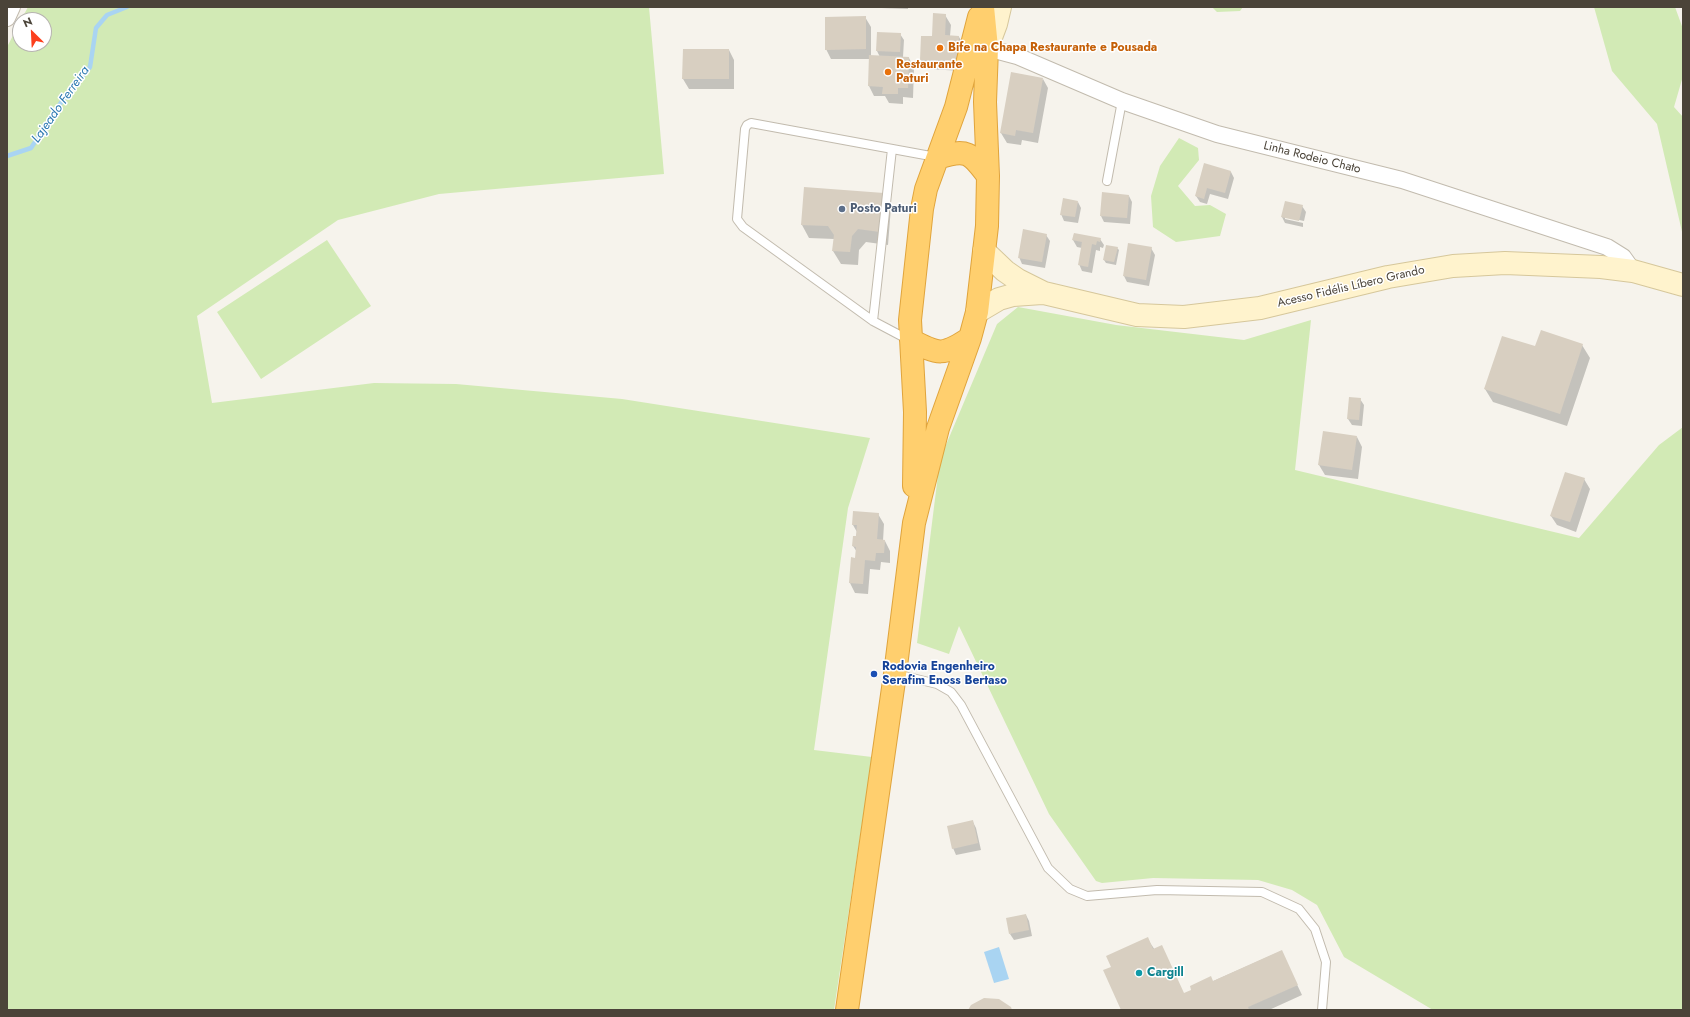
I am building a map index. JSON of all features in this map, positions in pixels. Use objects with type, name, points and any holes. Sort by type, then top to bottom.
[{"type":"highway","points":[[914,523],[938,428],[970,338],[977,312],[984,251],[988,176],[985,102],[987,48],[982,7]]},
{"type":"highway","points":[[847,1010],[895,674],[914,523],[915,412],[911,340],[912,296],[922,210],[926,189],[956,107],[982,7]]},
{"type":"highway","points":[[938,158],[953,153],[964,153],[976,161],[988,176]]},
{"type":"highway","points":[[911,340],[926,348],[939,352],[953,349],[970,338]]},
{"type":"street","points":[[7,18],[12,7]]},
{"type":"street","points":[[987,48],[996,24],[1000,7]]},
{"type":"street","name":"Linha Rodeio Chato","points":[[987,48],[1017,56],[1122,101],[1217,134],[1402,180],[1607,247],[1623,257],[1633,271]]},
{"type":"street","name":"Acesso Fidélis Líbero Grando","points":[[984,251],[1005,271],[1018,280],[1044,293],[1137,315],[1184,317],[1260,308],[1388,277],[1453,266],[1505,263],[1601,267],[1633,271],[1683,285]]},
{"type":"street","name":"Acesso Fidélis Líbero Grando","points":[[977,312],[999,299],[1013,295],[1044,293]]},
{"type":"lane","points":[[1107,181],[1122,101]]},
{"type":"lane","points":[[911,340],[873,321],[743,227],[737,219],[745,129],[747,125],[751,123],[938,158]]},
{"type":"lane","points":[[873,321],[892,149]]},
{"type":"lane","points":[[895,674],[937,684],[951,692],[961,705],[1048,868],[1070,889],[1087,896],[1157,890],[1262,892],[1299,909],[1315,929],[1326,962],[1322,1010]]},
{"type":"green space","points":[[28,7],[649,7],[664,174],[439,194],[338,220],[197,316],[212,403],[374,383],[456,384],[622,399],[870,438],[848,508],[814,750],[872,757],[834,1010],[7,1010],[7,47],[12,37],[12,52],[52,52],[52,12],[25,12]]},
{"type":"green space","points":[[1212,7],[1243,7],[1240,11],[1217,12]]},
{"type":"green space","points":[[1594,7],[1675,7],[1683,29],[1683,76],[1674,107],[1683,117],[1683,236],[1657,124],[1612,71]]},
{"type":"green space","points":[[1179,138],[1198,148],[1199,160],[1178,186],[1195,206],[1210,205],[1226,214],[1220,236],[1176,242],[1153,227],[1151,196],[1160,166]]},
{"type":"green space","points":[[327,240],[371,306],[261,379],[217,312]]},
{"type":"green space","points":[[1018,307],[1116,325],[1244,340],[1311,320],[1295,470],[1579,538],[1659,445],[1683,427],[1683,1010],[1433,1010],[1344,957],[1317,905],[1292,890],[1258,880],[1153,878],[1102,883],[1096,881],[1049,814],[959,626],[949,654],[917,643],[940,459],[997,324]]},
{"type":"water","points":[[999,947],[1009,979],[994,983],[984,952]]},
{"type":"building","name":"Bife na Chapa Restaurante e Pousada","points":[[933,13],[946,14],[945,35],[959,36],[958,61],[920,60],[921,36],[932,36]]},
{"type":"building","points":[[866,16],[866,49],[825,50],[825,17]]},
{"type":"building","points":[[877,32],[901,33],[900,52],[876,51]]},
{"type":"building","points":[[683,49],[729,49],[729,79],[682,79]]},
{"type":"building","name":"Restaurante Paturi","points":[[869,55],[909,57],[908,88],[898,88],[898,94],[882,94],[883,87],[868,86]]},
{"type":"building","points":[[1011,72],[1043,78],[1033,133],[1016,130],[1015,136],[1000,133]]},
{"type":"building","points":[[1204,163],[1231,171],[1225,193],[1207,188],[1204,199],[1195,196]]},
{"type":"building","name":"Posto Paturi","points":[[804,187],[884,193],[880,232],[858,229],[852,236],[850,252],[832,251],[834,235],[828,226],[801,225]]},
{"type":"building","points":[[1102,192],[1129,195],[1127,218],[1100,216]]},
{"type":"building","points":[[1063,198],[1078,201],[1075,217],[1060,215]]},
{"type":"building","points":[[1285,201],[1303,205],[1299,221],[1281,217]]},
{"type":"building","points":[[1023,229],[1047,234],[1042,262],[1018,258]]},
{"type":"building","points":[[1074,233],[1101,238],[1100,242],[1097,241],[1096,245],[1092,244],[1088,267],[1078,265],[1082,242],[1072,240]]},
{"type":"building","points":[[1128,243],[1152,247],[1146,280],[1123,276]]},
{"type":"building","points":[[1106,245],[1118,247],[1114,262],[1103,260]]},
{"type":"building","points":[[1541,330],[1583,344],[1560,414],[1484,389],[1502,336],[1535,346]]},
{"type":"building","points":[[1349,397],[1361,398],[1359,420],[1347,419]]},
{"type":"building","points":[[1323,431],[1357,436],[1352,470],[1318,465]]},
{"type":"building","points":[[1565,472],[1585,478],[1570,522],[1550,516]]},
{"type":"building","points":[[853,511],[879,513],[877,539],[885,540],[884,553],[876,553],[875,561],[865,560],[863,584],[849,583],[851,557],[855,558],[856,547],[852,546],[853,536],[856,536],[857,525],[852,525]]},
{"type":"building","points":[[973,820],[978,843],[952,849],[947,826]]},
{"type":"building","points":[[1026,914],[1029,930],[1009,934],[1006,918]]},
{"type":"building","name":"Cargill","points":[[1148,937],[1153,949],[1162,945],[1184,993],[1191,990],[1190,986],[1211,976],[1213,981],[1282,950],[1298,985],[1248,1007],[1249,1010],[1121,1010],[1103,970],[1111,967],[1106,956]]},
{"type":"building","points":[[984,998],[999,999],[1011,1007],[1012,1010],[968,1010],[971,1005]]},
{"type":"waterway","name":"Lajeado Ferreira","points":[[7,156],[31,148],[62,101],[90,67],[96,28],[107,15],[127,7]]},
{"type":"place","name":"Bife na Chapa Restaurante e Pousada","points":[[940,48]]},
{"type":"place","name":"Restaurante Paturi","points":[[888,72]]},
{"type":"place","name":"Posto Paturi","points":[[842,209]]},
{"type":"place","name":"Rodovia Engenheiro Serafim Enoss Bertaso","points":[[874,674]]},
{"type":"place","name":"Cargill","points":[[1139,973]]}]
